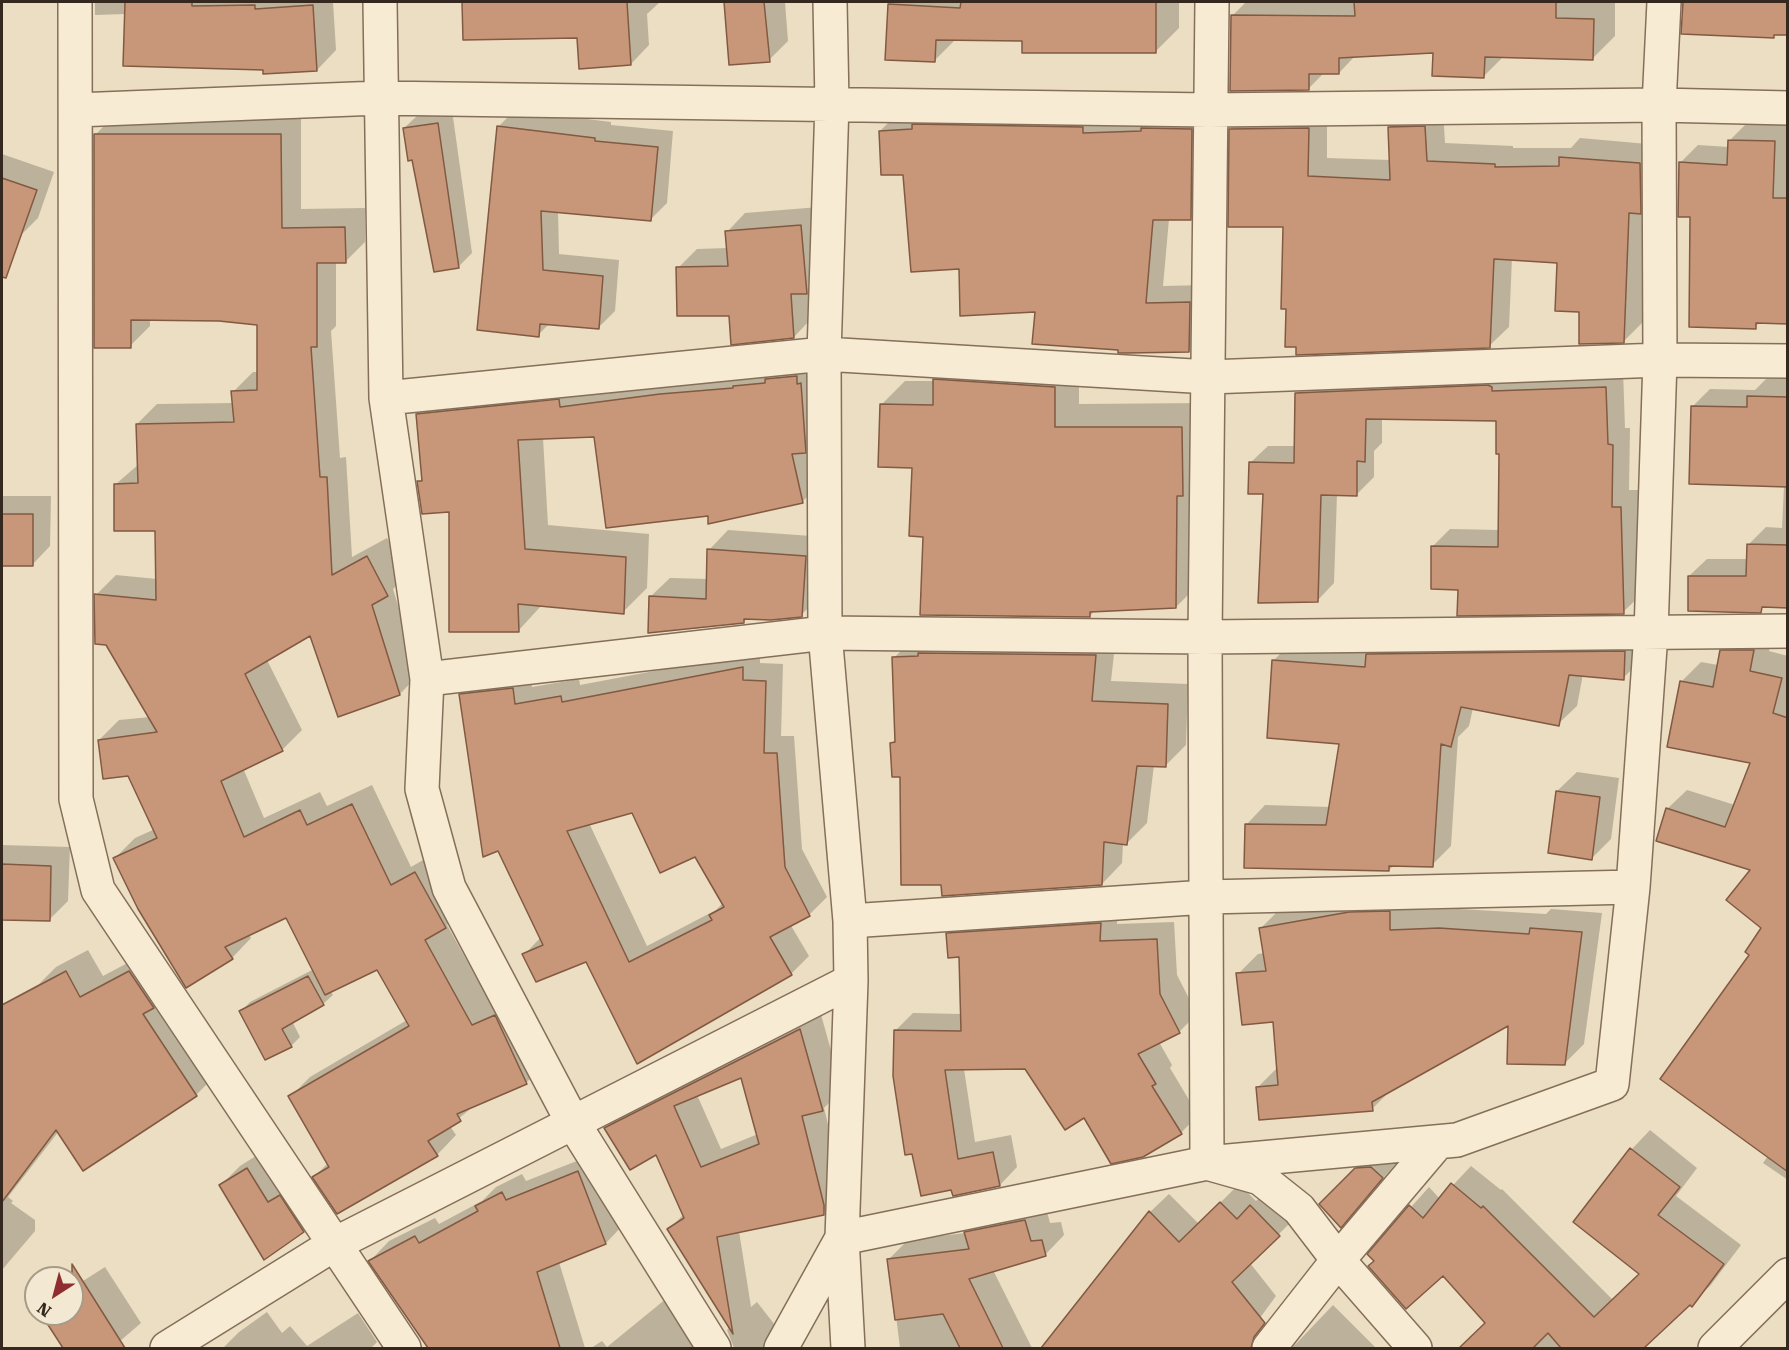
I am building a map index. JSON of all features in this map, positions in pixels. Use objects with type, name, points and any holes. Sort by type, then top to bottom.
[{"type":"street","points":[[75,2],[76,799],[98,890],[333,1245],[404,1348]]},
{"type":"street","points":[[380,2],[386,398],[427,679],[422,789],[449,888],[572,1120],[714,1348]]},
{"type":"street","points":[[830,2],[832,103],[824,354],[825,633],[850,921],[851,981],[842,1238],[848,1348]]},
{"type":"street","points":[[1207,1163],[1205,637],[1209,378],[1209,110],[1212,2]]},
{"type":"street","points":[[781,1348],[842,1238],[1207,1163],[1457,1140],[1612,1084],[1633,887],[1651,633],[1660,360],[1659,105],[1664,2]]},
{"type":"street","points":[[76,110],[380,98],[1209,110],[1659,105],[1788,108]]},
{"type":"street","points":[[386,398],[824,354],[1209,378],[1660,360],[1788,361]]},
{"type":"street","points":[[427,679],[825,633],[1205,637],[1788,632]]},
{"type":"street","points":[[850,921],[1206,897],[1633,887]]},
{"type":"street","points":[[167,1348],[333,1245],[572,1120],[851,981]]},
{"type":"street","points":[[1269,1348],[1338,1260],[1438,1142]]},
{"type":"street","points":[[1207,1163],[1260,1178],[1299,1209],[1338,1260],[1415,1348]]},
{"type":"street","points":[[1715,1348],[1788,1275]]},
{"type":"building","points":[[125,2],[192,2],[192,6],[255,5],[255,9],[313,5],[317,71],[263,74],[263,70],[123,66]]},
{"type":"building","points":[[462,2],[627,2],[631,65],[579,69],[577,38],[463,40]]},
{"type":"building","points":[[724,2],[764,2],[770,62],[729,65]]},
{"type":"building","points":[[961,2],[1156,2],[1156,53],[1022,53],[1022,41],[936,40],[935,62],[885,60],[888,4],[960,8]]},
{"type":"building","points":[[1354,2],[1556,2],[1556,18],[1594,19],[1593,60],[1485,57],[1484,78],[1432,76],[1433,53],[1339,58],[1339,74],[1309,74],[1309,90],[1230,91],[1231,15],[1355,16]]},
{"type":"building","points":[[1683,2],[1788,2],[1788,35],[1774,35],[1774,38],[1681,34]]},
{"type":"building","points":[[438,123],[459,268],[434,272],[412,160],[408,161],[403,128]]},
{"type":"building","points":[[912,124],[1083,127],[1083,133],[1141,131],[1141,128],[1192,129],[1191,220],[1153,220],[1146,303],[1190,302],[1189,352],[1118,353],[1118,350],[1032,344],[1035,312],[960,316],[959,269],[911,272],[903,175],[881,175],[879,131],[912,129]]},
{"type":"building","points":[[497,126],[595,138],[595,141],[658,147],[651,221],[541,211],[543,270],[603,276],[599,329],[540,324],[539,337],[477,330]]},
{"type":"building","points":[[1425,126],[1427,161],[1495,164],[1495,167],[1559,166],[1559,157],[1640,163],[1641,214],[1629,213],[1624,343],[1579,344],[1579,312],[1555,311],[1557,263],[1494,259],[1490,348],[1296,355],[1296,347],[1285,347],[1286,309],[1281,309],[1283,227],[1228,227],[1229,129],[1309,128],[1308,176],[1390,180],[1388,127]]},
{"type":"building","points":[[94,134],[281,134],[282,228],[345,227],[346,263],[317,263],[317,347],[311,347],[320,477],[327,477],[332,575],[367,556],[388,596],[372,605],[400,695],[338,717],[310,636],[245,674],[283,751],[221,781],[244,837],[300,810],[307,825],[352,804],[391,885],[415,872],[446,928],[425,940],[472,1025],[495,1015],[527,1084],[457,1114],[461,1121],[428,1141],[438,1156],[337,1214],[312,1177],[329,1167],[288,1096],[409,1026],[377,970],[325,995],[286,918],[225,947],[233,959],[186,988],[138,909],[113,858],[157,838],[128,776],[103,779],[98,740],[157,732],[106,645],[95,644],[94,594],[156,600],[155,531],[114,531],[114,484],[138,483],[136,424],[234,422],[231,391],[257,390],[257,325],[219,321],[131,320],[131,348],[94,348]]},
{"type":"building","points":[[1728,140],[1775,141],[1773,198],[1788,198],[1788,324],[1756,323],[1756,329],[1689,327],[1690,217],[1678,217],[1679,162],[1727,165]]},
{"type":"building","points":[[2,178],[37,190],[6,278],[2,277]]},
{"type":"building","points":[[801,225],[807,294],[791,294],[794,338],[731,345],[729,316],[677,316],[676,267],[728,266],[725,231]]},
{"type":"building","points":[[797,376],[797,384],[801,383],[806,453],[792,454],[803,503],[708,524],[708,516],[606,528],[594,437],[518,440],[525,549],[626,557],[624,614],[518,604],[519,632],[449,632],[449,512],[422,514],[417,481],[422,481],[416,414],[559,399],[560,407],[660,394],[733,388],[733,386],[765,383],[765,379]]},
{"type":"building","points":[[933,379],[1055,387],[1055,427],[1182,427],[1183,496],[1177,496],[1176,608],[1090,612],[1090,617],[920,615],[923,537],[909,536],[912,468],[878,467],[880,404],[933,405]]},
{"type":"building","points":[[1488,385],[1492,387],[1492,391],[1606,387],[1608,444],[1613,445],[1612,507],[1621,507],[1624,614],[1457,616],[1458,590],[1431,589],[1431,546],[1498,547],[1499,454],[1496,454],[1496,421],[1366,419],[1365,462],[1357,461],[1357,496],[1321,495],[1318,602],[1258,603],[1263,494],[1248,494],[1249,462],[1294,463],[1295,393]]},
{"type":"building","points":[[1747,396],[1788,397],[1788,487],[1689,484],[1691,406],[1747,407]]},
{"type":"building","points":[[2,514],[33,514],[33,566],[2,566]]},
{"type":"building","points":[[1747,544],[1788,545],[1788,608],[1762,607],[1761,613],[1688,611],[1688,576],[1746,576]]},
{"type":"building","points":[[707,549],[806,556],[802,617],[771,620],[744,619],[744,623],[648,633],[649,596],[706,599]]},
{"type":"building","points":[[1720,650],[1754,650],[1750,671],[1782,678],[1773,713],[1788,718],[1788,1172],[1660,1079],[1749,955],[1745,952],[1761,928],[1726,900],[1750,870],[1656,841],[1666,808],[1725,827],[1750,763],[1667,747],[1680,681],[1713,687]]},
{"type":"building","points":[[1625,651],[1624,680],[1569,675],[1559,726],[1461,707],[1451,747],[1441,744],[1433,867],[1389,866],[1389,871],[1244,868],[1245,824],[1326,825],[1339,744],[1267,738],[1272,660],[1365,667],[1366,654]]},
{"type":"building","points":[[918,653],[1096,655],[1092,701],[1168,704],[1166,767],[1137,766],[1127,845],[1104,842],[1102,885],[942,896],[941,885],[901,885],[900,777],[892,777],[890,743],[895,742],[892,657],[918,656]]},
{"type":"building","points":[[743,667],[743,680],[766,681],[764,753],[777,753],[785,867],[810,916],[770,937],[792,975],[637,1064],[586,962],[536,982],[522,954],[543,945],[498,851],[483,857],[459,694],[513,688],[515,704],[561,696],[562,702]],"holes":[[[632,813],[660,873],[695,857],[724,907],[709,915],[712,920],[629,962],[567,831]]]},
{"type":"building","points":[[1556,791],[1600,797],[1592,860],[1548,853]]},
{"type":"building","points":[[2,864],[51,866],[50,921],[2,920]]},
{"type":"building","points":[[1390,911],[1390,930],[1439,928],[1529,934],[1530,928],[1582,932],[1565,1065],[1507,1064],[1508,1026],[1372,1102],[1373,1111],[1259,1120],[1256,1087],[1278,1085],[1273,1022],[1242,1025],[1236,973],[1266,971],[1259,928],[1349,912]]},
{"type":"building","points":[[1101,923],[1100,941],[1157,939],[1160,994],[1180,1033],[1138,1054],[1156,1084],[1152,1086],[1182,1134],[1143,1157],[1111,1164],[1084,1118],[1065,1130],[1025,1069],[945,1070],[958,1159],[993,1152],[1000,1186],[953,1196],[951,1190],[921,1196],[912,1154],[905,1155],[893,1076],[894,1030],[961,1031],[959,957],[948,958],[946,933]]},
{"type":"building","points":[[66,971],[80,997],[129,971],[154,1008],[143,1014],[197,1096],[83,1171],[56,1130],[2,1202],[2,1005]]},
{"type":"building","points":[[308,976],[324,1005],[282,1029],[292,1047],[265,1060],[239,1011]]},
{"type":"building","points":[[800,1029],[823,1111],[802,1116],[824,1205],[824,1215],[717,1237],[733,1334],[667,1229],[684,1218],[656,1155],[630,1170],[604,1128]],"holes":[[[741,1078],[759,1144],[701,1167],[674,1106]]]},
{"type":"building","points":[[1630,1148],[1680,1187],[1658,1215],[1724,1264],[1692,1307],[1690,1305],[1644,1348],[1561,1348],[1548,1333],[1533,1348],[1459,1348],[1485,1323],[1443,1276],[1406,1309],[1368,1266],[1374,1261],[1367,1254],[1409,1205],[1423,1218],[1451,1183],[1481,1208],[1483,1206],[1594,1317],[1639,1274],[1573,1222]]},
{"type":"building","points":[[1371,1167],[1383,1178],[1341,1228],[1319,1204],[1355,1168]]},
{"type":"building","points":[[247,1168],[268,1202],[280,1195],[304,1232],[264,1260],[219,1185]]},
{"type":"building","points":[[578,1171],[606,1244],[537,1272],[560,1348],[428,1348],[368,1261],[415,1236],[419,1243],[478,1211],[475,1206],[502,1192],[506,1200]]},
{"type":"building","points":[[1220,1202],[1237,1219],[1250,1205],[1280,1236],[1232,1282],[1265,1323],[1254,1337],[1251,1348],[1041,1348],[1149,1211],[1179,1242]]},
{"type":"building","points":[[1025,1220],[1031,1241],[1042,1240],[1046,1256],[969,1279],[1003,1348],[960,1348],[943,1314],[895,1320],[887,1259],[969,1249],[964,1232]]},
{"type":"building","points":[[84,1283],[125,1348],[63,1348],[49,1326],[84,1326]]}]
